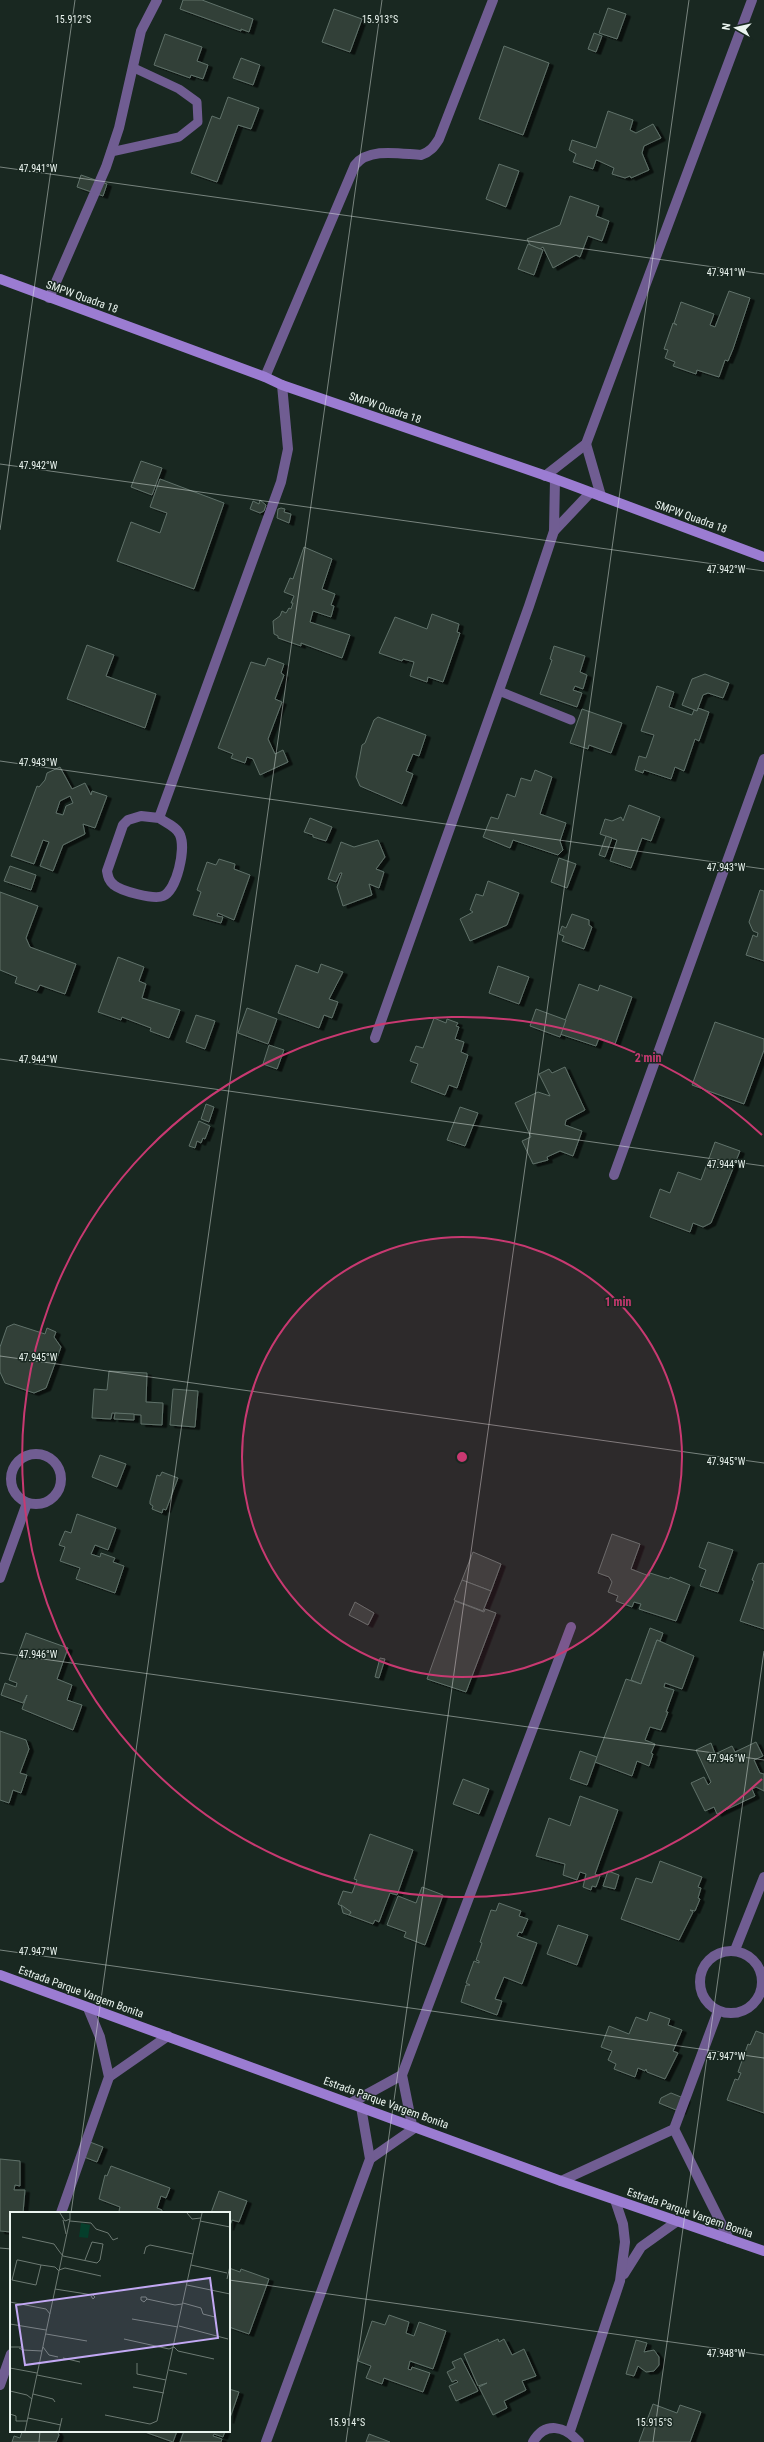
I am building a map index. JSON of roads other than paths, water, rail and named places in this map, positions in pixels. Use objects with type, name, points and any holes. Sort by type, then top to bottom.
[{"type":"street","points":[[49,298],[111,152],[134,68],[141,31],[156,0]]},
{"type":"street","points":[[265,377],[355,165],[360,158],[369,154],[421,155],[434,147],[493,0]]},
{"type":"street","points":[[545,476],[586,444],[752,0]]},
{"type":"street","name":"SMPW Quadra 18","points":[[0,279],[265,377],[282,385],[555,479],[764,557]]},
{"type":"street","points":[[159,818],[281,482],[288,448],[282,385]]},
{"type":"street","points":[[586,444],[601,496]]},
{"type":"street","points":[[375,1038],[499,691],[554,531],[555,479]]},
{"type":"street","points":[[554,531],[590,493]]},
{"type":"street","points":[[614,1175],[764,759]]},
{"type":"street","points":[[135,817],[159,818],[177,830],[182,843],[182,857],[171,889],[163,896],[153,898],[116,887],[108,878],[107,871],[123,825],[135,817]]},
{"type":"street","points":[[32,1454],[45,1455],[56,1463],[62,1475],[60,1488],[52,1499],[40,1505],[27,1503],[16,1495],[11,1483],[12,1470],[20,1459],[32,1454]]},
{"type":"street","points":[[0,1578],[27,1503]]},
{"type":"street","points":[[370,2159],[414,2126],[402,2075],[572,1627]]},
{"type":"street","points":[[735,1950],[764,1877]]},
{"type":"street","points":[[735,1950],[751,1957],[761,1972],[761,1990],[752,2005],[736,2013],[718,2011],[704,2000],[699,1982],[704,1965],[717,1953],[735,1950]]},
{"type":"street","name":"Estrada Parque Vargem Bonita","points":[[0,1975],[414,2126],[560,2181],[764,2251]]},
{"type":"street","points":[[61,2212],[109,2077],[100,2037],[88,2008]]},
{"type":"street","points":[[560,2181],[674,2129],[718,2011]]},
{"type":"street","points":[[109,2077],[168,2036]]},
{"type":"street","points":[[351,2103],[402,2075]]},
{"type":"street","points":[[266,2442],[370,2159],[361,2107]]},
{"type":"street","points":[[674,2129],[729,2239]]},
{"type":"street","points":[[570,2431],[620,2281],[624,2242],[623,2224],[615,2200]]},
{"type":"street","points":[[620,2281],[641,2247],[676,2222]]},
{"type":"street","points":[[0,2385],[10,2357]]},
{"type":"street","points":[[533,2442],[537,2434],[553,2427],[570,2431],[579,2442]]},
{"type":"lane","points":[[111,152],[179,138],[198,122],[197,102],[179,89],[134,68]]},
{"type":"lane","points":[[499,691],[570,720]]}]
